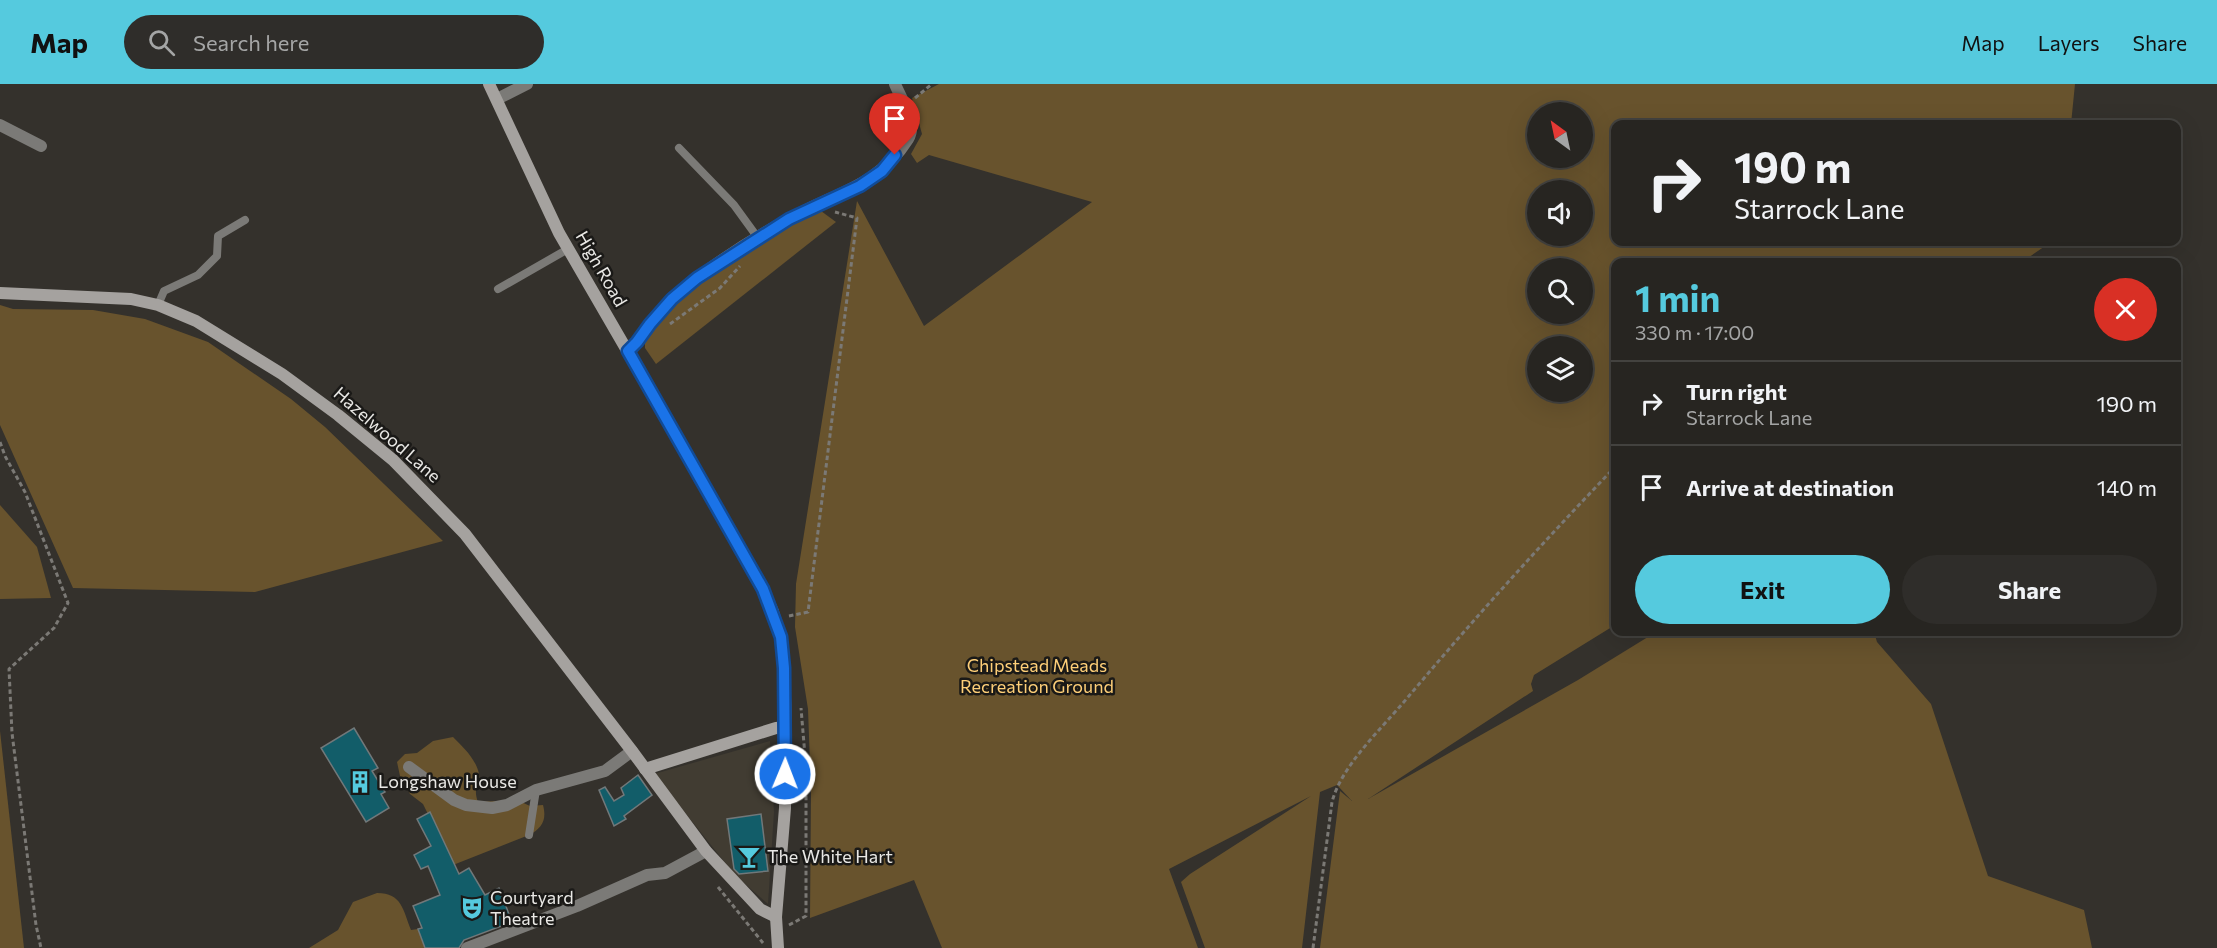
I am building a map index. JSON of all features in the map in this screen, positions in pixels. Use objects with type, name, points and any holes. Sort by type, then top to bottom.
[{"type":"street","name":"High Road","points":[[489,84],[568,249],[763,589],[773,612],[781,637],[786,727],[785,808],[776,917],[777,945]]},
{"type":"street","points":[[497,99],[527,84]]},
{"type":"street","points":[[628,351],[672,299],[697,278],[789,219],[860,186],[882,171],[908,138],[912,129],[895,84]]},
{"type":"street","points":[[0,125],[40,146]]},
{"type":"street","name":"Hazelwood Lane","points":[[0,293],[131,299],[158,304],[196,321],[282,374],[320,401],[393,460],[465,534],[706,851],[760,909],[776,917]]},
{"type":"street","points":[[645,769],[776,728],[786,727]]},
{"type":"street","points":[[409,767],[454,800],[466,805],[492,808],[507,805],[536,790],[605,771],[632,751]]},
{"type":"street","points":[[467,948],[577,906],[647,874],[665,873],[706,851]]},
{"type":"lane","points":[[680,148],[734,205],[758,238]]},
{"type":"lane","points":[[158,304],[164,291],[198,275],[217,256],[218,236],[245,220]]},
{"type":"lane","points":[[498,289],[568,249]]},
{"type":"lane","points":[[529,835],[536,790]]},
{"type":"path","points":[[904,107],[932,84]]},
{"type":"path","points":[[784,611],[789,616],[808,612],[857,218],[830,210],[826,201]]},
{"type":"path","points":[[668,326],[720,288],[744,262]]},
{"type":"path","points":[[0,442],[25,492],[68,603],[54,628],[9,669],[12,733],[40,948]]},
{"type":"path","points":[[1313,948],[1332,802],[1337,785],[1363,749],[1474,618],[1611,471]]},
{"type":"path","points":[[716,884],[764,944],[777,945],[782,942],[782,928],[806,916],[806,778],[800,697]]},
{"type":"shaded area","points":[[770,741],[774,812],[768,904],[735,875],[654,774]]},
{"type":"green space","name":"Chipstead Meads Recreation Ground","points":[[939,84],[2075,84],[2071,120],[1611,120],[1611,246],[2045,246],[2028,258],[1611,258],[1611,627],[1534,675],[1531,684],[1533,691],[1368,799],[1578,680],[1650,636],[1875,636],[1877,642],[1931,704],[1988,876],[2084,910],[2092,948],[1320,948],[1340,791],[1352,801],[1337,785],[1320,792],[1302,948],[1205,948],[1181,882],[1311,796],[1169,869],[1198,948],[942,948],[914,880],[810,918],[811,791],[808,709],[795,627],[796,584],[857,201],[924,326],[1092,202],[929,155],[917,163],[911,154],[922,134],[912,98]]},
{"type":"green space","points":[[821,211],[836,222],[656,364],[645,348],[645,339],[675,302],[700,282],[793,221]]},
{"type":"green space","points":[[0,305],[13,309],[93,310],[145,319],[208,342],[291,399],[325,427],[443,541],[255,592],[73,588],[0,425]]},
{"type":"green space","points":[[0,505],[37,547],[51,598],[0,599]]},
{"type":"green space","points":[[0,731],[24,948],[0,948]]},
{"type":"green space","points":[[453,737],[475,763],[479,774],[476,789],[478,802],[517,800],[530,806],[543,805],[544,819],[540,826],[529,835],[453,865],[423,804],[410,794],[400,776],[397,762],[405,754],[417,753],[433,741]]},
{"type":"green space","points":[[377,893],[397,899],[411,930],[418,929],[425,948],[309,948],[338,930],[353,902]]},
{"type":"building","name":"Longshaw House","points":[[354,728],[378,768],[372,771],[385,792],[381,794],[389,808],[366,822],[321,748]]},
{"type":"building","points":[[638,775],[652,795],[624,816],[626,819],[614,826],[599,790],[605,787],[614,801],[624,795],[621,788]]},
{"type":"building","points":[[430,812],[459,874],[469,868],[485,895],[499,888],[512,922],[464,940],[459,948],[425,948],[418,929],[422,928],[413,906],[440,895],[428,866],[421,869],[414,855],[431,846],[417,819]]},
{"type":"building","name":"The White Hart","points":[[761,814],[768,871],[739,874],[734,869],[727,819]]},
{"type":"place","name":"Longshaw House","points":[[360,782]]},
{"type":"place","name":"The White Hart","points":[[749,857]]},
{"type":"place","name":"Courtyard Theatre","points":[[472,908]]},
{"type":"route","points":[[785,774],[784,668],[781,637],[773,612],[763,589],[628,351],[672,299],[697,278],[789,219],[860,186],[882,171],[895,155]]}]
